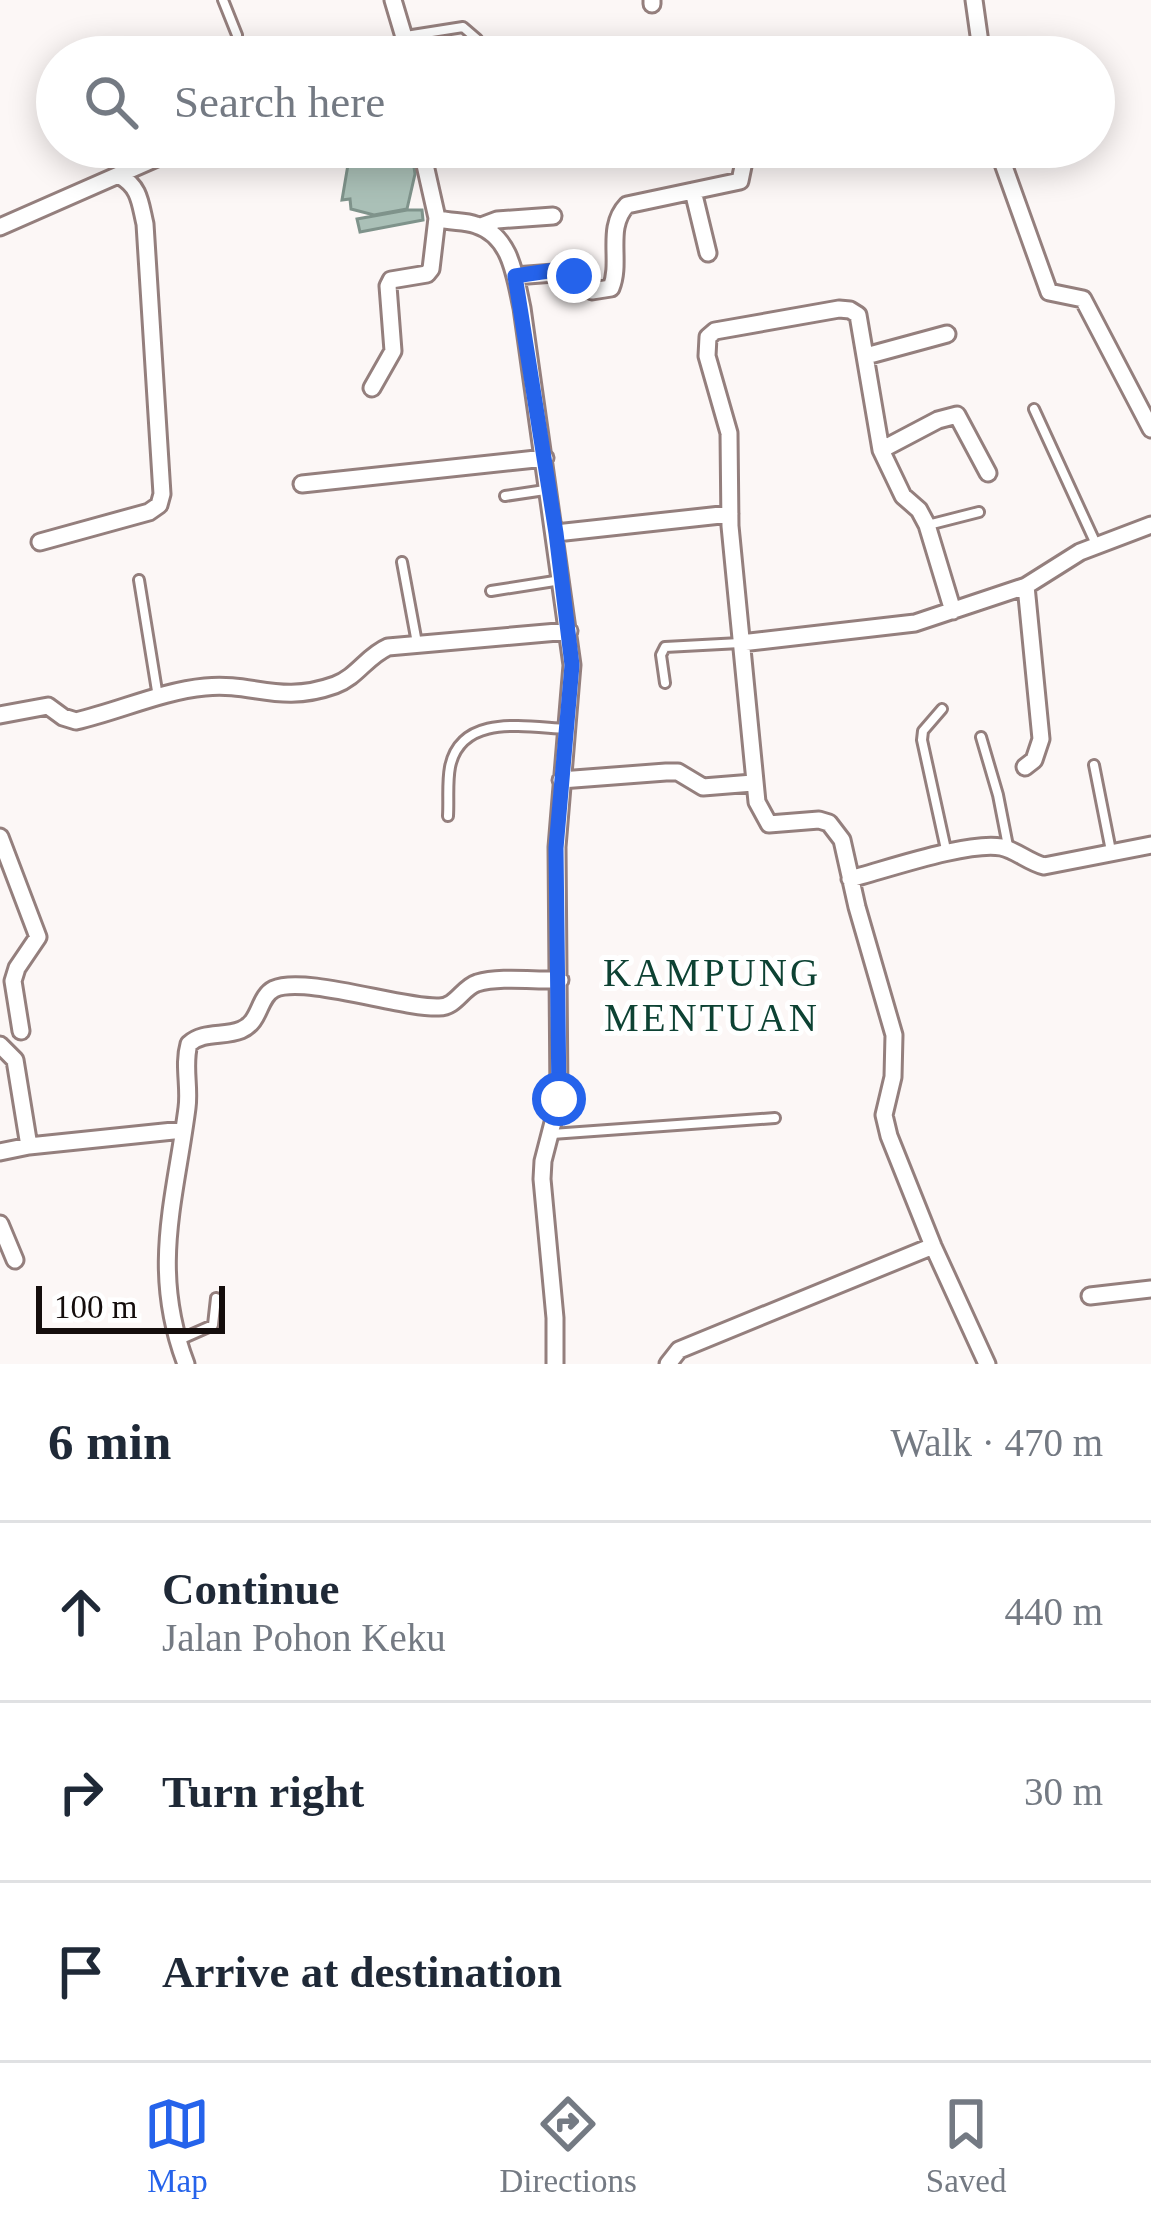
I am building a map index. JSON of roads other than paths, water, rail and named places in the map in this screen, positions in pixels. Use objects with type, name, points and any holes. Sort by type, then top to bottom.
[{"type":"street","points":[[393,0],[406,36]]},
{"type":"street","points":[[974,0],[979,36]]},
{"type":"street","points":[[0,227],[137,168]]},
{"type":"street","points":[[372,388],[393,351],[388,286],[391,280],[427,274],[431,269],[437,218],[426,168]]},
{"type":"street","points":[[515,276],[567,272],[592,291],[611,288],[621,211],[628,205],[740,181],[743,168]]},
{"type":"street","points":[[1004,168],[1048,292],[1083,299],[1151,429]]},
{"type":"street","points":[[40,542],[149,512],[159,505],[162,494],[145,224],[133,183],[120,176]]},
{"type":"street","points":[[693,190],[708,254]]},
{"type":"street","points":[[481,226],[497,220],[553,216]]},
{"type":"street","points":[[437,218],[481,226],[502,243],[515,276],[572,665],[556,848],[559,1099],[542,1179],[555,1364]]},
{"type":"street","points":[[953,611],[927,526],[919,510],[903,496],[880,449],[862,327],[850,310],[715,331],[708,337],[707,356],[729,434],[730,514],[753,783],[769,824],[819,820],[836,829],[842,840],[894,1035],[893,1077],[884,1114],[889,1136],[987,1364]]},
{"type":"street","points":[[866,356],[947,334]]},
{"type":"street","points":[[880,449],[938,420],[957,416],[988,473]]},
{"type":"street","points":[[302,484],[545,458]]},
{"type":"street","points":[[556,533],[730,514]]},
{"type":"street","points":[[741,644],[916,623],[1026,586],[1096,545],[1151,525]]},
{"type":"street","points":[[1024,767],[1034,760],[1040,740],[1026,586]]},
{"type":"street","points":[[0,715],[48,706],[76,721],[187,689],[218,686],[269,694],[308,693],[351,678],[376,652],[568,631]]},
{"type":"street","points":[[561,780],[678,772],[703,788],[753,783]]},
{"type":"street","points":[[0,837],[38,938],[13,980],[21,1031]]},
{"type":"street","points":[[850,879],[981,847],[1008,848],[1027,862],[1044,866],[1151,845]]},
{"type":"street","points":[[185,1364],[167,1274],[166,1238],[183,1130],[189,1044],[196,1037],[245,1029],[256,1021],[272,990],[347,993],[438,1008],[476,984],[560,980]]},
{"type":"street","points":[[0,1045],[15,1060],[29,1146]]},
{"type":"street","points":[[0,1152],[183,1130]]},
{"type":"street","points":[[0,1224],[15,1260]]},
{"type":"street","points":[[668,1364],[679,1350],[933,1246]]},
{"type":"street","points":[[1090,1296],[1151,1289]]},
{"type":"lane","points":[[223,0],[237,35]]},
{"type":"lane","points":[[406,36],[463,27],[474,36]]},
{"type":"lane","points":[[1034,410],[1096,545]]},
{"type":"lane","points":[[505,496],[549,489]]},
{"type":"lane","points":[[927,526],[979,512]]},
{"type":"lane","points":[[402,562],[417,644]]},
{"type":"lane","points":[[139,580],[158,699]]},
{"type":"lane","points":[[491,591],[562,580]]},
{"type":"lane","points":[[665,683],[665,647],[741,644]]},
{"type":"lane","points":[[942,709],[922,731],[922,740],[947,854]]},
{"type":"lane","points":[[448,816],[450,766],[478,730],[494,726],[568,729]]},
{"type":"lane","points":[[981,737],[1008,848]]},
{"type":"lane","points":[[1094,764],[1111,851]]},
{"type":"lane","points":[[552,1134],[775,1118]]},
{"type":"lane","points":[[177,1340],[213,1325],[216,1298]]},
{"type":"district","name":"KAMPUNG MENTUAN","points":[[712,994]]}]
